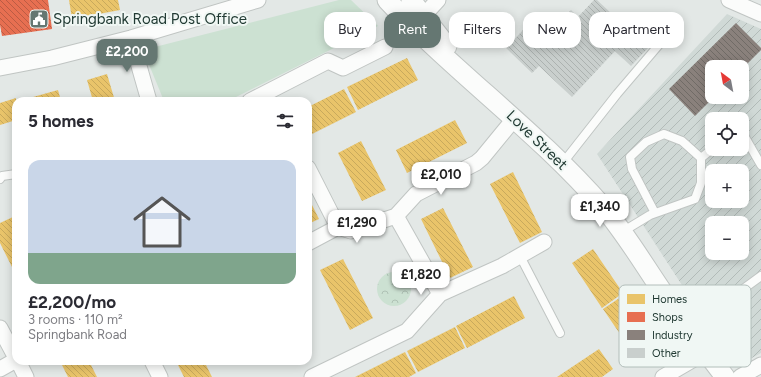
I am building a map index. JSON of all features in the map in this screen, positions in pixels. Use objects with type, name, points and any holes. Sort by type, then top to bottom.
[{"type":"street","points":[[0,68],[52,58],[131,38],[258,0]]},
{"type":"street","points":[[387,0],[405,12]]},
{"type":"street","points":[[412,0],[415,12]]},
{"type":"street","points":[[427,12],[438,0]]},
{"type":"street","points":[[729,0],[761,14]]},
{"type":"street","points":[[131,38],[148,97]]},
{"type":"street","name":"Love Street","points":[[441,46],[473,81],[562,164],[603,207],[622,232],[658,285]]},
{"type":"street","points":[[271,96],[328,61],[343,68],[384,48]]},
{"type":"street","points":[[312,241],[338,227],[352,231],[396,216],[416,194],[476,163],[482,158],[514,119]]},
{"type":"street","points":[[312,176],[338,227]]},
{"type":"street","points":[[396,216],[440,294]]},
{"type":"street","points":[[312,377],[407,331],[440,294],[502,266],[544,242]]},
{"type":"street","points":[[0,328],[12,351]]},
{"type":"street","points":[[0,369],[12,363]]},
{"type":"street","points":[[20,365],[26,377]]},
{"type":"street","points":[[154,365],[160,377]]},
{"type":"street","points":[[740,377],[761,365]]},
{"type":"street","points":[[663,377],[680,367]]},
{"type":"street","name":"Love Street","points":[[717,367],[724,377]]},
{"type":"lane","points":[[562,164],[617,94],[656,48]]},
{"type":"lane","points":[[622,232],[650,215],[695,199],[700,183],[700,158],[682,141],[664,134],[646,142],[630,157],[632,169],[655,213]]},
{"type":"lane","points":[[749,144],[761,165]]},
{"type":"lane","points":[[700,158],[705,154]]},
{"type":"lane","points":[[0,179],[2,176],[12,175]]},
{"type":"lane","points":[[520,256],[560,333]]},
{"type":"lane","points":[[749,285],[761,276]]},
{"type":"shaded area","points":[[727,14],[761,29],[761,353],[751,358],[751,285],[682,285],[597,154]]},
{"type":"green space","points":[[339,0],[351,0],[363,12],[324,12],[324,48],[334,48],[236,97],[162,97],[143,50]]},
{"type":"green space","points":[[397,272],[406,277],[410,282],[410,296],[406,301],[401,305],[391,306],[387,305],[378,296],[377,286],[378,282],[387,273]]},
{"type":"building: Homes","points":[[69,0],[118,0],[120,10],[72,19]]},
{"type":"building: Homes","points":[[407,58],[418,80],[358,110],[347,87]]},
{"type":"building: Homes","points":[[107,74],[114,97],[92,97],[87,80]]},
{"type":"building: Homes","points":[[344,89],[356,112],[312,134],[312,105]]},
{"type":"building: Homes","points":[[58,90],[60,97],[33,97]]},
{"type":"building: Homes","points":[[12,99],[12,121],[0,125],[0,103]]},
{"type":"building: Homes","points":[[455,120],[467,143],[407,173],[396,150]]},
{"type":"building: Homes","points":[[361,141],[386,190],[362,201],[338,153]]},
{"type":"building: Homes","points":[[513,172],[542,232],[520,243],[490,184]]},
{"type":"building: Homes","points":[[312,205],[319,219],[312,222]]},
{"type":"building: Homes","points":[[443,208],[473,267],[450,278],[421,219]]},
{"type":"building: Homes","points":[[12,217],[12,267],[0,243],[0,223]]},
{"type":"building: Homes","points":[[593,249],[619,287],[619,296],[602,308],[572,263]]},
{"type":"building: Homes","points":[[343,259],[373,318],[350,330],[320,270]]},
{"type":"building: Homes","points":[[514,296],[525,318],[467,348],[456,326]]},
{"type":"building: Homes","points":[[619,298],[619,332],[603,309]]},
{"type":"building: Homes","points":[[455,327],[465,348],[418,372],[407,351]]},
{"type":"building: Homes","points":[[599,349],[613,369],[602,377],[557,377]]},
{"type":"building: Homes","points":[[405,352],[416,373],[409,377],[355,377]]},
{"type":"building: Homes","points":[[62,365],[91,365],[97,377],[68,377]]},
{"type":"building: Homes","points":[[178,365],[206,365],[212,377],[184,377]]},
{"type":"building: Shops","points":[[0,0],[48,0],[52,29],[2,36],[0,25]]},
{"type":"building: Industry","points":[[736,23],[761,48],[761,50],[749,62],[749,60],[705,60],[705,104],[707,104],[695,116],[669,89]]},
{"type":"building: Other","points":[[594,0],[597,0],[610,12],[589,12],[589,48],[648,48],[631,66],[615,51],[572,97],[539,66],[532,73],[506,48],[515,48],[515,38],[523,30],[523,48],[581,48],[581,14]]},
{"type":"place","name":"Springbank Road Post Office","points":[[39,19]]}]
